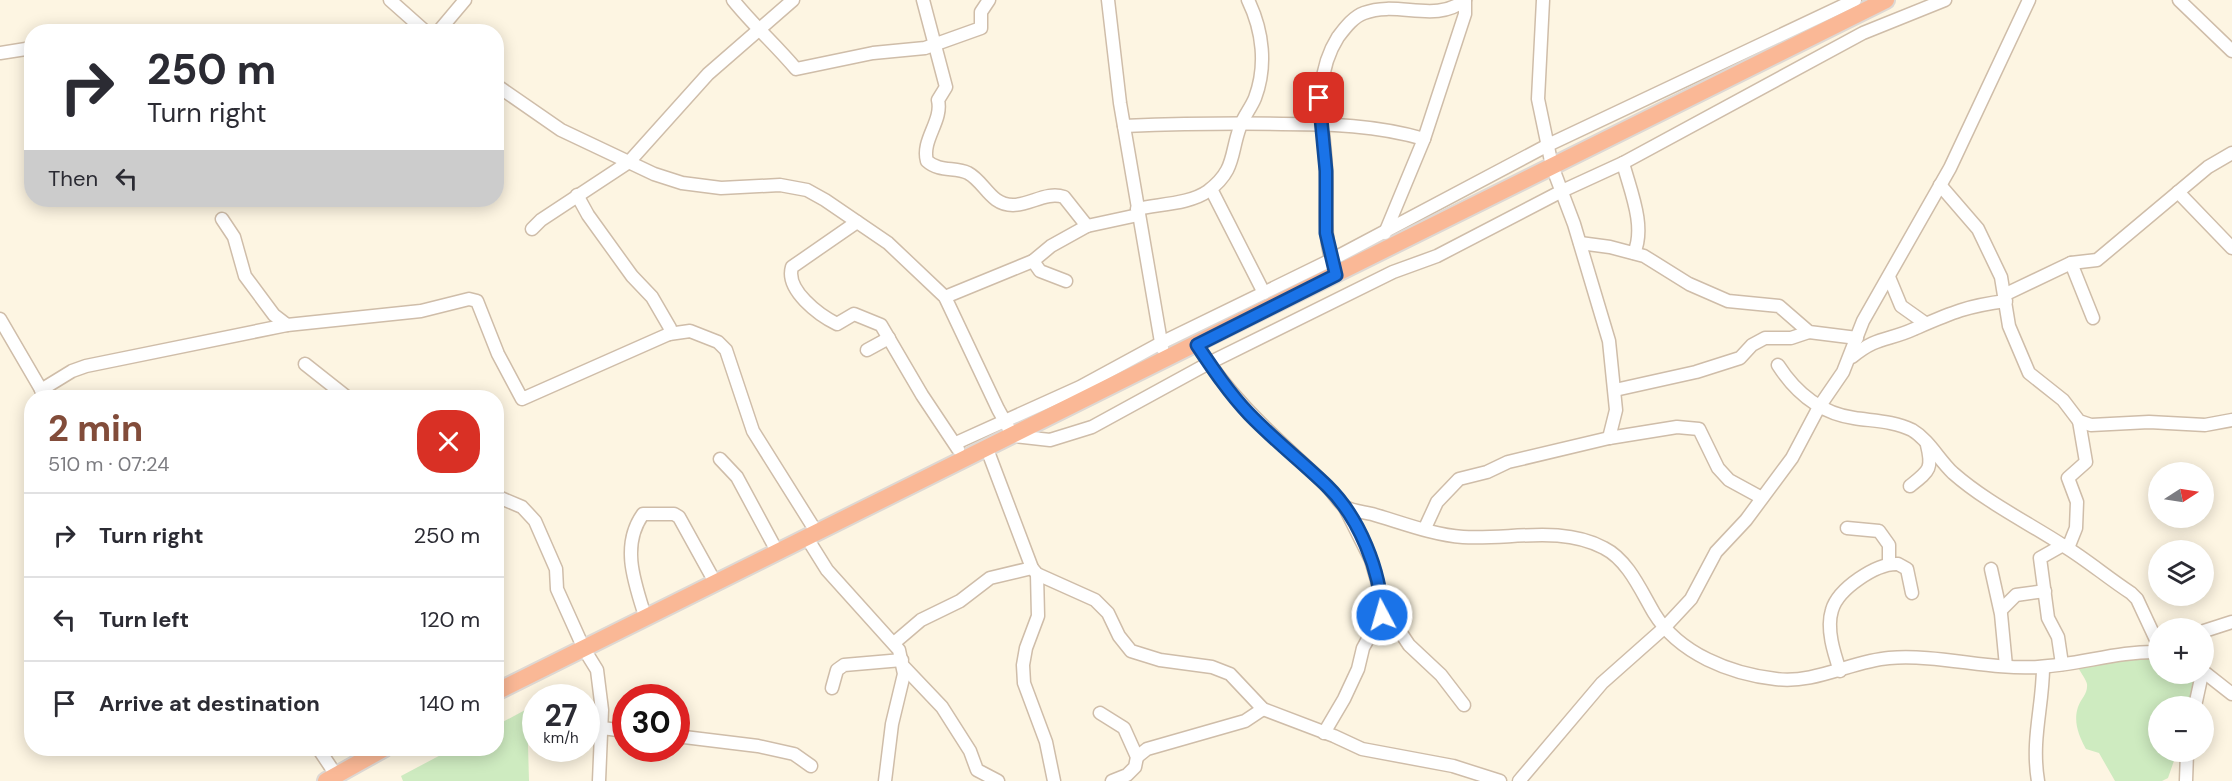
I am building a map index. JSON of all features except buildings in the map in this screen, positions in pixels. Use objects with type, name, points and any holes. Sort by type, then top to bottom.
[{"type":"highway","points":[[504,688],[1197,345],[1334,267],[1379,253],[1886,0]]},
{"type":"highway","points":[[331,778],[371,756]]},
{"type":"street","points":[[390,0],[417,24]]},
{"type":"street","points":[[445,24],[465,0]]},
{"type":"street","points":[[733,0],[759,32],[770,38],[796,69],[873,53],[935,45],[981,28],[981,12],[989,0]]},
{"type":"street","points":[[532,229],[577,195],[614,174],[629,162],[708,74],[759,32],[793,0]]},
{"type":"street","points":[[922,0],[946,87],[938,100],[940,108],[928,145],[927,161],[938,167],[969,173],[993,199],[1005,203],[1014,205],[1054,195],[1064,197],[1087,226]]},
{"type":"street","points":[[1108,0],[1124,126],[1164,361]]},
{"type":"street","points":[[945,297],[1033,261],[1051,246],[1087,226],[1200,196],[1210,189],[1229,168],[1235,156],[1241,123],[1254,100],[1263,62],[1257,21],[1248,0]]},
{"type":"street","points":[[1407,0],[1421,10]]},
{"type":"street","points":[[1334,267],[1326,233],[1326,171],[1319,98],[1325,65],[1332,48],[1345,27],[1363,13],[1448,10],[1465,0],[1465,15],[1424,139],[1385,231],[1379,253]]},
{"type":"street","points":[[1543,0],[1539,99],[1552,166],[1604,319],[1615,390],[1615,422],[1609,438]]},
{"type":"street","points":[[956,443],[1080,387],[1161,343],[1264,293],[1334,267],[1385,231],[1548,146],[1855,0]]},
{"type":"street","points":[[504,91],[554,126],[629,162],[682,183],[721,188],[780,185],[807,190],[888,243],[945,297],[1013,436],[1050,440],[1092,427],[1209,363],[1393,272],[1437,256],[1562,191],[1623,163],[1863,33],[1946,0]]},
{"type":"street","points":[[1519,781],[1602,683],[1664,628],[1691,599],[1716,552],[1762,498],[1806,436],[1820,407],[1850,359],[1863,321],[1940,185],[2029,0]]},
{"type":"street","points":[[2179,0],[2232,51]]},
{"type":"street","points":[[0,53],[24,49]]},
{"type":"street","points":[[1124,126],[1241,123],[1320,124],[1379,128],[1424,139]]},
{"type":"street","points":[[1850,359],[1873,342],[1914,329],[1963,308],[2006,297],[2072,263],[2097,260],[2208,167],[2232,153]]},
{"type":"street","points":[[1623,163],[1638,223],[1638,244],[1634,253]]},
{"type":"street","points":[[1940,185],[1978,229],[2001,277],[2009,326],[2029,372],[2063,400],[2079,421],[2086,458],[2084,465],[2068,478],[2077,502],[2076,528],[2065,547],[2040,558],[2049,618],[2060,645],[2062,664]]},
{"type":"street","points":[[1210,189],[1264,293]]},
{"type":"street","points":[[2178,192],[2232,248]]},
{"type":"street","points":[[577,195],[632,276],[652,297],[670,328],[669,334]]},
{"type":"street","points":[[222,219],[234,237],[245,276],[274,315],[287,325]]},
{"type":"street","points":[[857,222],[792,267],[790,274],[793,283],[816,312],[837,324],[854,314],[881,325],[922,396],[956,443],[962,461]]},
{"type":"street","points":[[1580,243],[1634,253],[1652,260],[1689,284],[1728,301],[1779,306],[1809,332]]},
{"type":"street","points":[[1033,261],[1040,271],[1066,281]]},
{"type":"street","points":[[2072,263],[2093,318]]},
{"type":"street","points":[[1889,277],[1901,306],[1925,323]]},
{"type":"street","points":[[49,390],[72,371],[86,366],[287,325],[421,311],[469,299],[477,301],[498,354],[522,399],[669,334],[690,332],[718,342],[726,350],[753,431],[812,536],[827,570],[894,643],[903,663],[950,719],[970,751],[977,770],[998,781]]},
{"type":"street","points":[[0,319],[42,390]]},
{"type":"street","points":[[1615,390],[1696,372],[1740,358],[1752,345],[1765,338],[1791,338],[1809,332],[1857,338]]},
{"type":"street","points":[[867,350],[889,338]]},
{"type":"street","points":[[1197,345],[1248,413],[1328,486],[1344,506],[1371,560],[1380,591],[1382,615],[1363,648],[1358,669],[1344,699],[1324,733]]},
{"type":"street","points":[[305,364],[338,390]]},
{"type":"street","points":[[1778,365],[1803,396],[1820,407],[1854,418],[1884,421],[1911,430],[1954,473],[2008,513],[2065,547],[2138,599],[2148,622]]},
{"type":"street","points":[[2079,421],[2091,425],[2149,422],[2205,425],[2232,420]]},
{"type":"street","points":[[1425,528],[1437,502],[1459,479],[1495,469],[1508,462],[1609,438],[1677,427],[1699,429],[1718,468],[1729,480],[1762,498]]},
{"type":"street","points":[[1910,486],[1926,473],[1930,465],[1927,444]]},
{"type":"street","points":[[987,449],[1035,571],[1038,616],[1026,648],[1023,665],[1024,683],[1046,742],[1054,781]]},
{"type":"street","points":[[720,459],[737,477],[778,553]]},
{"type":"street","points":[[504,499],[522,507],[534,521],[556,569],[557,589],[600,679],[602,728],[599,781]]},
{"type":"street","points":[[1344,506],[1459,537],[1543,536],[1580,539],[1601,546],[1611,552],[1630,574],[1664,628],[1702,656],[1721,666],[1756,677],[1781,680],[1840,671],[1892,658],[2006,666],[2043,666],[2121,654],[2148,653]]},
{"type":"street","points":[[645,619],[632,577],[631,554],[632,537],[643,514],[674,514],[679,518],[716,584]]},
{"type":"street","points":[[1847,528],[1879,531],[1889,545],[1889,563]]},
{"type":"street","points":[[1840,671],[1830,629],[1833,606],[1860,578],[1889,563],[1898,564],[1907,569],[1912,593]]},
{"type":"street","points":[[1991,570],[2001,610],[2006,666]]},
{"type":"street","points":[[894,643],[921,620],[960,600],[990,578],[1035,571],[1095,600],[1108,614],[1119,636],[1131,651],[1160,660],[1212,667],[1230,674],[1263,709],[1362,749],[1453,766],[1500,781]]},
{"type":"street","points":[[2001,610],[2016,595],[2044,591]]},
{"type":"street","points":[[1382,615],[1441,675],[1464,705]]},
{"type":"street","points":[[2214,628],[2232,622]]},
{"type":"street","points":[[832,688],[837,670],[844,665],[903,663]]},
{"type":"street","points":[[885,781],[892,724],[902,687],[903,663]]},
{"type":"street","points":[[2038,781],[2036,724],[2043,685],[2043,666]]},
{"type":"street","points":[[2214,681],[2232,694]]},
{"type":"street","points":[[1137,757],[1147,749],[1245,721],[1263,709]]},
{"type":"street","points":[[1100,713],[1124,728],[1137,757],[1135,767],[1127,775],[1112,781]]},
{"type":"street","points":[[602,728],[612,729]]},
{"type":"street","points":[[690,738],[738,746],[758,746],[794,754],[811,766]]},
{"type":"street","points":[[321,756],[331,778]]},
{"type":"street","points":[[2186,781],[2187,762]]},
{"type":"green space","points":[[2148,658],[2148,684],[2196,684],[2193,696],[2148,696],[2148,762],[2174,762],[2168,778],[2162,781],[2115,781],[2099,753],[2086,749],[2079,734],[2076,723],[2077,713],[2087,684],[2078,667],[2112,660]]},
{"type":"green space","points":[[522,712],[522,762],[528,762],[529,781],[403,781],[401,776],[439,756],[504,756],[504,721]]},
{"type":"route","points":[[1319,98],[1326,171],[1326,233],[1336,275],[1197,345],[1215,373],[1248,413],[1275,440],[1292,452],[1312,474],[1328,486],[1353,519],[1375,572],[1380,591],[1382,615]]}]
